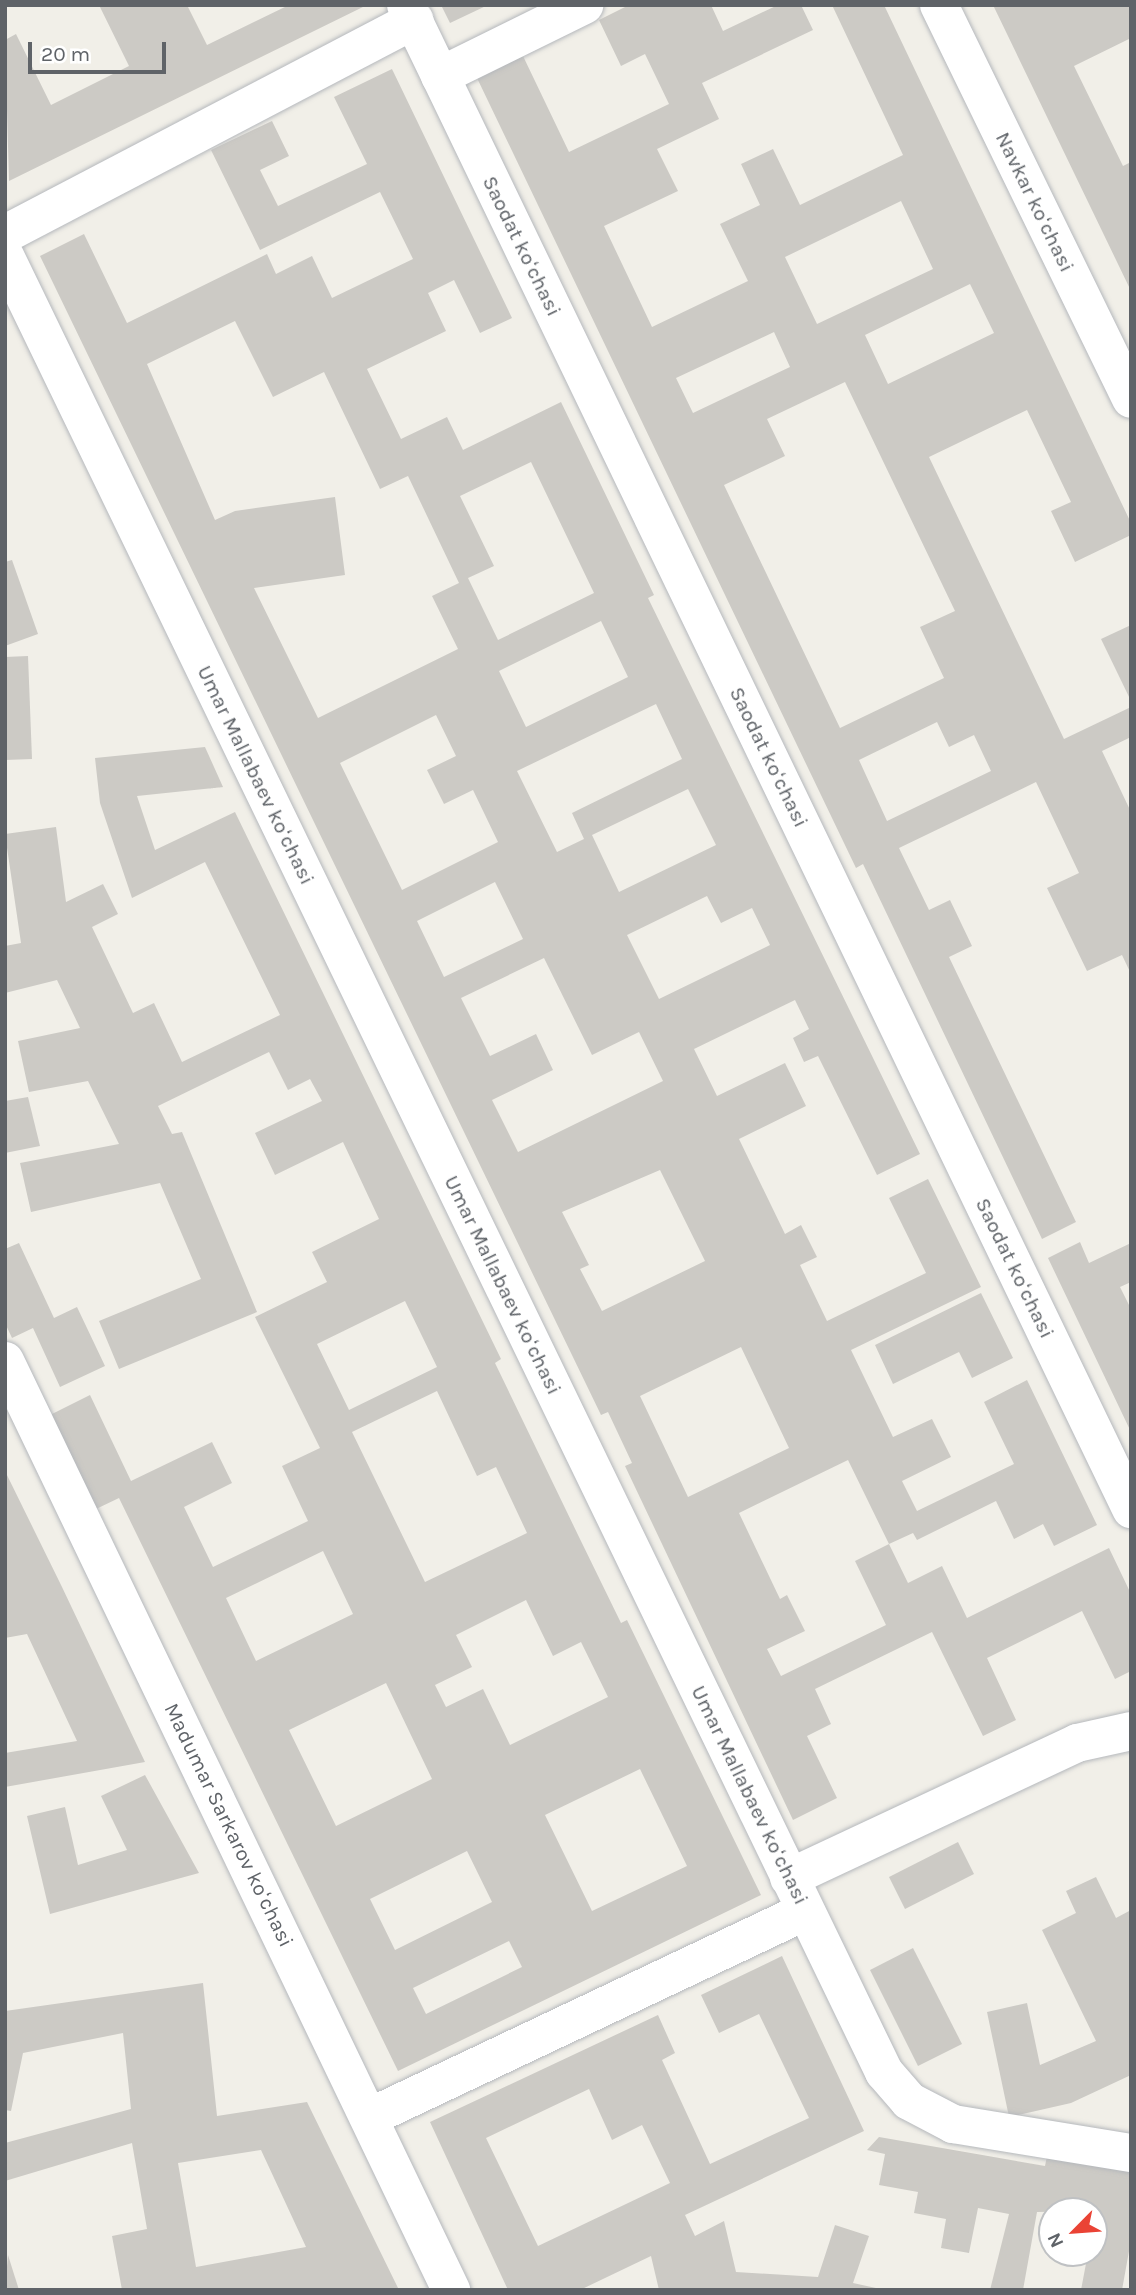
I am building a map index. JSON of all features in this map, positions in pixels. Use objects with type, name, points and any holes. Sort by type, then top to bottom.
[{"type":"street","points":[[440,76],[584,5]]},
{"type":"street","name":"Navkar koʻchasi","points":[[939,5],[1131,399]]},
{"type":"street","points":[[6,255],[410,13]]},
{"type":"street","name":"Saodat koʻchasi","points":[[410,13],[1131,1509]]},
{"type":"street","name":"Umar Mallabaev koʻchasi","points":[[6,255],[884,2072],[909,2101],[953,2124],[1131,2153]]},
{"type":"street","name":"Madumar Sarkarov koʻchasi","points":[[5,1361],[451,2290]]},
{"type":"street","points":[[370,2117],[797,1894],[1077,1743],[1131,1731]]},
{"type":"building","points":[[99,5],[187,5],[207,45],[289,5],[367,5],[9,181],[5,40],[16,34],[51,105],[129,66]]},
{"type":"building","points":[[441,5],[488,5],[450,23]]},
{"type":"building","points":[[629,5],[711,5],[723,31],[778,5],[801,5],[813,30],[702,83],[719,119],[657,149],[678,191],[604,226],[652,327],[748,281],[720,224],[760,205],[741,164],[773,149],[800,205],[903,155],[832,5],[884,5],[1131,523],[1131,535],[1075,562],[1051,511],[1071,502],[1027,410],[929,457],[1064,739],[1131,707],[1131,737],[1102,751],[1131,812],[1131,974],[1122,955],[1087,971],[1047,888],[1079,873],[1036,782],[899,848],[929,910],[950,900],[972,946],[949,957],[1076,1222],[1042,1239],[863,864],[856,868],[477,78],[523,56],[569,152],[669,104],[645,54],[621,66],[599,20]],"holes":[[[901,201],[933,269],[817,324],[785,257]],[[970,284],[994,333],[888,384],[865,335]],[[774,332],[790,367],[693,413],[676,378]],[[845,382],[955,611],[920,627],[944,678],[840,728],[724,485],[785,456],[767,419]],[[937,722],[949,747],[974,735],[991,771],[887,821],[859,760]]]},
{"type":"building","points":[[993,5],[1131,5],[1131,38],[1074,66],[1123,166],[1131,162],[1131,291]]},
{"type":"building","points":[[392,69],[512,318],[480,333],[454,280],[428,293],[446,331],[367,369],[401,439],[447,417],[463,450],[561,402],[654,595],[648,598],[920,1154],[877,1175],[818,1056],[804,1062],[793,1038],[809,1029],[795,1000],[694,1049],[717,1096],[785,1063],[806,1106],[739,1139],[785,1234],[801,1225],[817,1257],[800,1265],[827,1321],[926,1273],[889,1198],[928,1179],[981,1287],[851,1350],[893,1437],[932,1419],[951,1457],[902,1481],[917,1511],[1014,1464],[984,1402],[1027,1380],[1097,1525],[1054,1546],[1043,1524],[1014,1539],[996,1501],[917,1540],[913,1533],[889,1544],[908,1583],[942,1566],[967,1618],[1109,1548],[1131,1594],[1131,1671],[1115,1679],[1082,1611],[987,1658],[1016,1720],[983,1736],[932,1632],[815,1689],[831,1724],[807,1736],[837,1798],[793,1820],[625,1466],[632,1463],[608,1412],[601,1415],[40,256],[84,234],[127,323],[267,254],[276,274],[312,256],[332,298],[413,259],[380,192],[260,250],[211,150],[272,121],[289,156],[260,170],[278,206],[367,164],[334,97]],"holes":[[[235,321],[273,397],[324,372],[380,489],[408,476],[459,583],[432,596],[458,649],[318,718],[254,588],[345,575],[335,497],[235,511],[215,520],[147,364]],[[531,462],[594,593],[498,640],[468,578],[494,566],[460,496]],[[601,621],[628,677],[526,727],[499,671]],[[656,704],[682,759],[572,813],[584,839],[557,852],[517,771]],[[436,715],[456,756],[427,770],[444,804],[473,790],[498,842],[402,890],[340,763]],[[688,789],[716,845],[619,892],[592,835]],[[495,882],[523,939],[444,977],[417,921]],[[707,896],[721,923],[752,908],[770,945],[659,999],[627,935]],[[544,958],[592,1055],[639,1032],[663,1081],[518,1152],[492,1100],[553,1070],[536,1034],[490,1056],[461,998]],[[660,1170],[705,1261],[602,1311],[580,1269],[589,1265],[562,1212]],[[741,1347],[789,1448],[688,1497],[640,1396]],[[848,1460],[889,1544],[855,1561],[886,1625],[781,1676],[767,1649],[805,1631],[787,1595],[780,1599],[739,1513]]]},
{"type":"building","points":[[12,560],[38,634],[5,646],[5,562]]},
{"type":"building","points":[[1131,625],[1131,701],[1101,639]]},
{"type":"building","points":[[28,656],[32,759],[5,760],[5,657]]},
{"type":"building","points":[[205,747],[223,787],[137,796],[155,850],[235,812],[501,1359],[495,1363],[579,1537],[621,1623],[627,1620],[761,1895],[398,2071],[119,1498],[96,1509],[50,1415],[90,1395],[131,1481],[212,1442],[232,1483],[184,1507],[213,1567],[308,1521],[282,1466],[320,1448],[255,1317],[327,1282],[312,1252],[379,1219],[343,1142],[275,1175],[255,1133],[322,1101],[310,1079],[288,1090],[269,1052],[158,1106],[172,1134],[182,1132],[257,1312],[119,1369],[99,1321],[201,1279],[160,1183],[31,1212],[20,1163],[119,1144],[88,1081],[29,1092],[18,1041],[80,1028],[57,980],[5,993],[5,946],[21,943],[5,834],[56,827],[66,902],[103,884],[118,914],[92,927],[133,1013],[154,1003],[182,1062],[280,1015],[205,862],[132,898],[100,803],[95,758]],"holes":[[[405,1301],[437,1367],[349,1410],[317,1344]],[[437,1391],[477,1476],[496,1467],[527,1533],[425,1582],[352,1432]],[[323,1551],[353,1614],[256,1661],[226,1598]],[[526,1600],[553,1656],[581,1642],[608,1697],[510,1745],[483,1689],[446,1707],[435,1685],[472,1667],[456,1635]],[[386,1683],[432,1779],[336,1826],[289,1730]],[[640,1769],[687,1866],[592,1911],[545,1815]],[[467,1851],[492,1902],[395,1950],[370,1899]],[[509,1941],[522,1967],[426,2014],[413,1988]]]},
{"type":"building","points":[[28,1097],[40,1146],[5,1153],[5,1101]]},
{"type":"building","points":[[1080,1242],[1089,1263],[1131,1243],[1131,1282],[1120,1287],[1131,1309],[1131,1432],[1048,1258]]},
{"type":"building","points":[[19,1243],[54,1318],[77,1307],[105,1366],[60,1387],[33,1328],[12,1338],[5,1323],[5,1249]]},
{"type":"building","points":[[981,1293],[1013,1358],[972,1378],[959,1352],[893,1384],[875,1345]]},
{"type":"building","points":[[5,1471],[145,1762],[5,1787],[5,1753],[77,1741],[27,1634],[5,1638]]},
{"type":"building","points":[[145,1775],[199,1873],[50,1914],[27,1816],[65,1807],[78,1865],[127,1850],[101,1796]]},
{"type":"building","points":[[958,1842],[974,1874],[905,1909],[889,1877]]},
{"type":"building","points":[[1096,1877],[1116,1918],[1131,1910],[1131,2075],[1071,2103],[1009,2117],[987,2012],[1027,2003],[1040,2065],[1096,2041],[1042,1930],[1076,1913],[1066,1891]]},
{"type":"building","points":[[913,1948],[962,2044],[918,2066],[870,1970]]},
{"type":"building","points":[[782,1956],[864,2131],[685,2215],[695,2236],[724,2221],[736,2272],[818,2277],[835,2225],[869,2236],[853,2283],[885,2290],[659,2290],[651,2256],[580,2290],[508,2290],[430,2122],[658,2015],[675,2053],[662,2060],[710,2164],[809,2118],[759,2014],[719,2033],[701,1995]],"holes":[[[589,2089],[612,2140],[642,2125],[670,2183],[538,2246],[486,2138]]]},
{"type":"building","points":[[203,1983],[217,2116],[307,2102],[399,2290],[122,2290],[112,2236],[147,2229],[132,2143],[5,2181],[5,2143],[131,2109],[123,2033],[23,2053],[11,2111],[5,2110],[5,2011]],"holes":[[[261,2150],[306,2247],[196,2267],[178,2163]]]},
{"type":"building","points":[[879,2137],[1045,2166],[1047,2156],[1131,2171],[1131,2240],[1122,2290],[1081,2290],[1085,2267],[1108,2267],[1108,2197],[1038,2197],[1038,2212],[1023,2290],[990,2290],[1009,2214],[978,2208],[969,2253],[941,2248],[946,2219],[914,2213],[918,2192],[879,2185],[885,2154],[867,2150]]},
{"type":"building","points":[[8,2255],[19,2290],[5,2290]]}]
